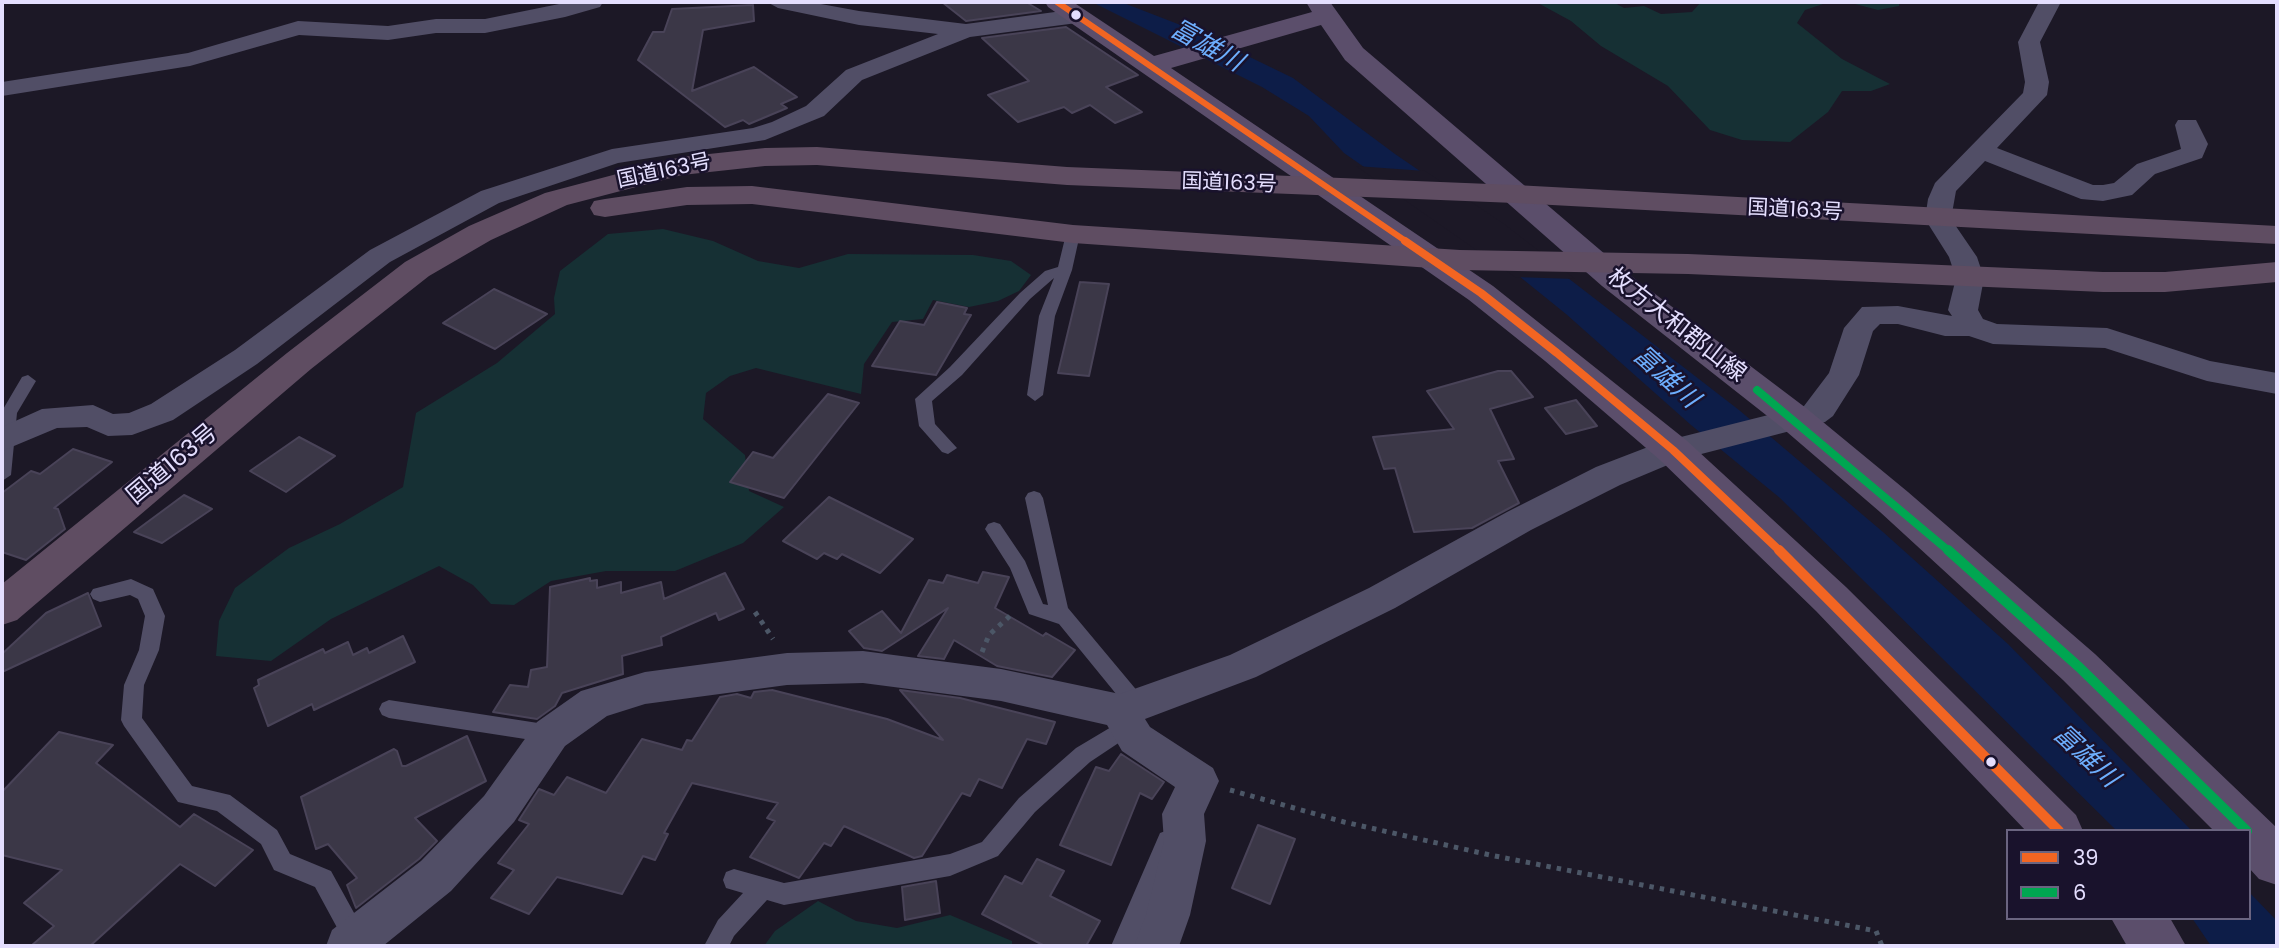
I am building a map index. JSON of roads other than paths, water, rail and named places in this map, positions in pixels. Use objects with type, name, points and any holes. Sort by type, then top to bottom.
[{"type":"highway","name":"国道163号","points":[[2,608],[299,361],[450,248],[556,199],[640,176],[720,160],[817,156],[1054,175],[1238,185],[1516,194],[1938,219],[2277,235]]},
{"type":"highway","name":"国道163号","points":[[380,299],[558,220],[649,200],[752,195],[1073,234],[1445,259],[1688,264],[1970,278],[2165,282],[2277,272]]},
{"type":"main road","points":[[1067,9],[1166,61],[1273,148],[1445,259],[1513,317],[1687,446],[1831,599],[2057,829]]},
{"type":"main road","name":"枚方大和郡山線","points":[[1166,61],[1314,13],[1354,54],[1516,194],[1578,261],[1663,318],[1793,417],[2079,667],[2245,829]]},
{"type":"main road","points":[[1238,185],[1269,171],[1275,157],[1273,148]]},
{"type":"main road","points":[[1663,318],[1654,294],[1656,284],[1663,275],[1688,264]]},
{"type":"main road","name":"枚方大和郡山線","points":[[2251,835],[2277,862]]},
{"type":"main road","points":[[2139,920],[2160,946]]},
{"type":"street","points":[[2,89],[190,59],[298,28],[388,33],[436,26],[485,26],[592,2]]},
{"type":"street","points":[[778,2],[848,16],[966,31]]},
{"type":"street","points":[[1973,326],[1963,310],[1970,278],[1963,257],[1938,219],[1944,189],[2035,95],[2038,82],[2029,42],[2050,2]]},
{"type":"street","points":[[4,438],[53,417],[93,416],[108,425],[132,424],[162,412],[246,357],[380,256],[491,197],[612,157],[655,148],[756,135],[781,127],[815,111],[854,75],[966,31],[1067,9]]},
{"type":"street","points":[[1981,151],[2090,193],[2104,193],[2123,189],[2146,169],[2193,153],[2194,144],[2187,125]]},
{"type":"street","points":[[352,942],[436,876],[499,809],[551,734],[595,703],[645,688],[787,669],[863,667],[977,682],[1128,714],[1243,666],[1382,598],[1597,482],[1687,446],[1793,417],[1814,414],[1822,408],[1844,374],[1859,328],[1872,314],[1898,315],[1945,326],[1973,326],[1993,334],[2089,335],[2108,338],[2207,371],[2277,384]]},
{"type":"street","points":[[1128,714],[1136,739],[1191,798],[1185,841],[1168,915],[1157,946]]},
{"type":"lane","points":[[1035,395],[1047,316],[1065,270],[1073,234]]},
{"type":"lane","points":[[948,448],[927,426],[923,399],[956,371],[1050,274],[1065,270]]},
{"type":"lane","points":[[2,475],[4,438],[9,413],[28,381]]},
{"type":"lane","points":[[734,880],[784,894],[827,889],[950,865],[990,849],[1027,805],[1128,714],[1059,611],[1034,498]]},
{"type":"lane","points":[[994,529],[1018,566],[1036,609],[1066,619]]},
{"type":"lane","points":[[100,594],[131,587],[146,594],[155,616],[149,650],[134,685],[131,720],[160,761],[186,795],[222,802],[270,837],[282,862],[323,879],[352,942]]},
{"type":"lane","points":[[389,709],[551,734]]},
{"type":"lane","points":[[1123,946],[1169,838],[1191,798]]},
{"type":"lane","points":[[716,946],[726,928],[763,888]]},
{"type":"water","name":"富雄川","points":[[1092,2],[1121,2],[1196,31],[1293,78],[1395,154],[1502,227],[1739,410],[1883,532],[2008,644],[2190,829],[2115,829],[1780,498],[1509,268],[1344,153],[1309,116],[1262,87]]},
{"type":"water","points":[[2251,894],[2277,921],[2277,946],[2211,946],[2193,920],[2251,920]]}]
